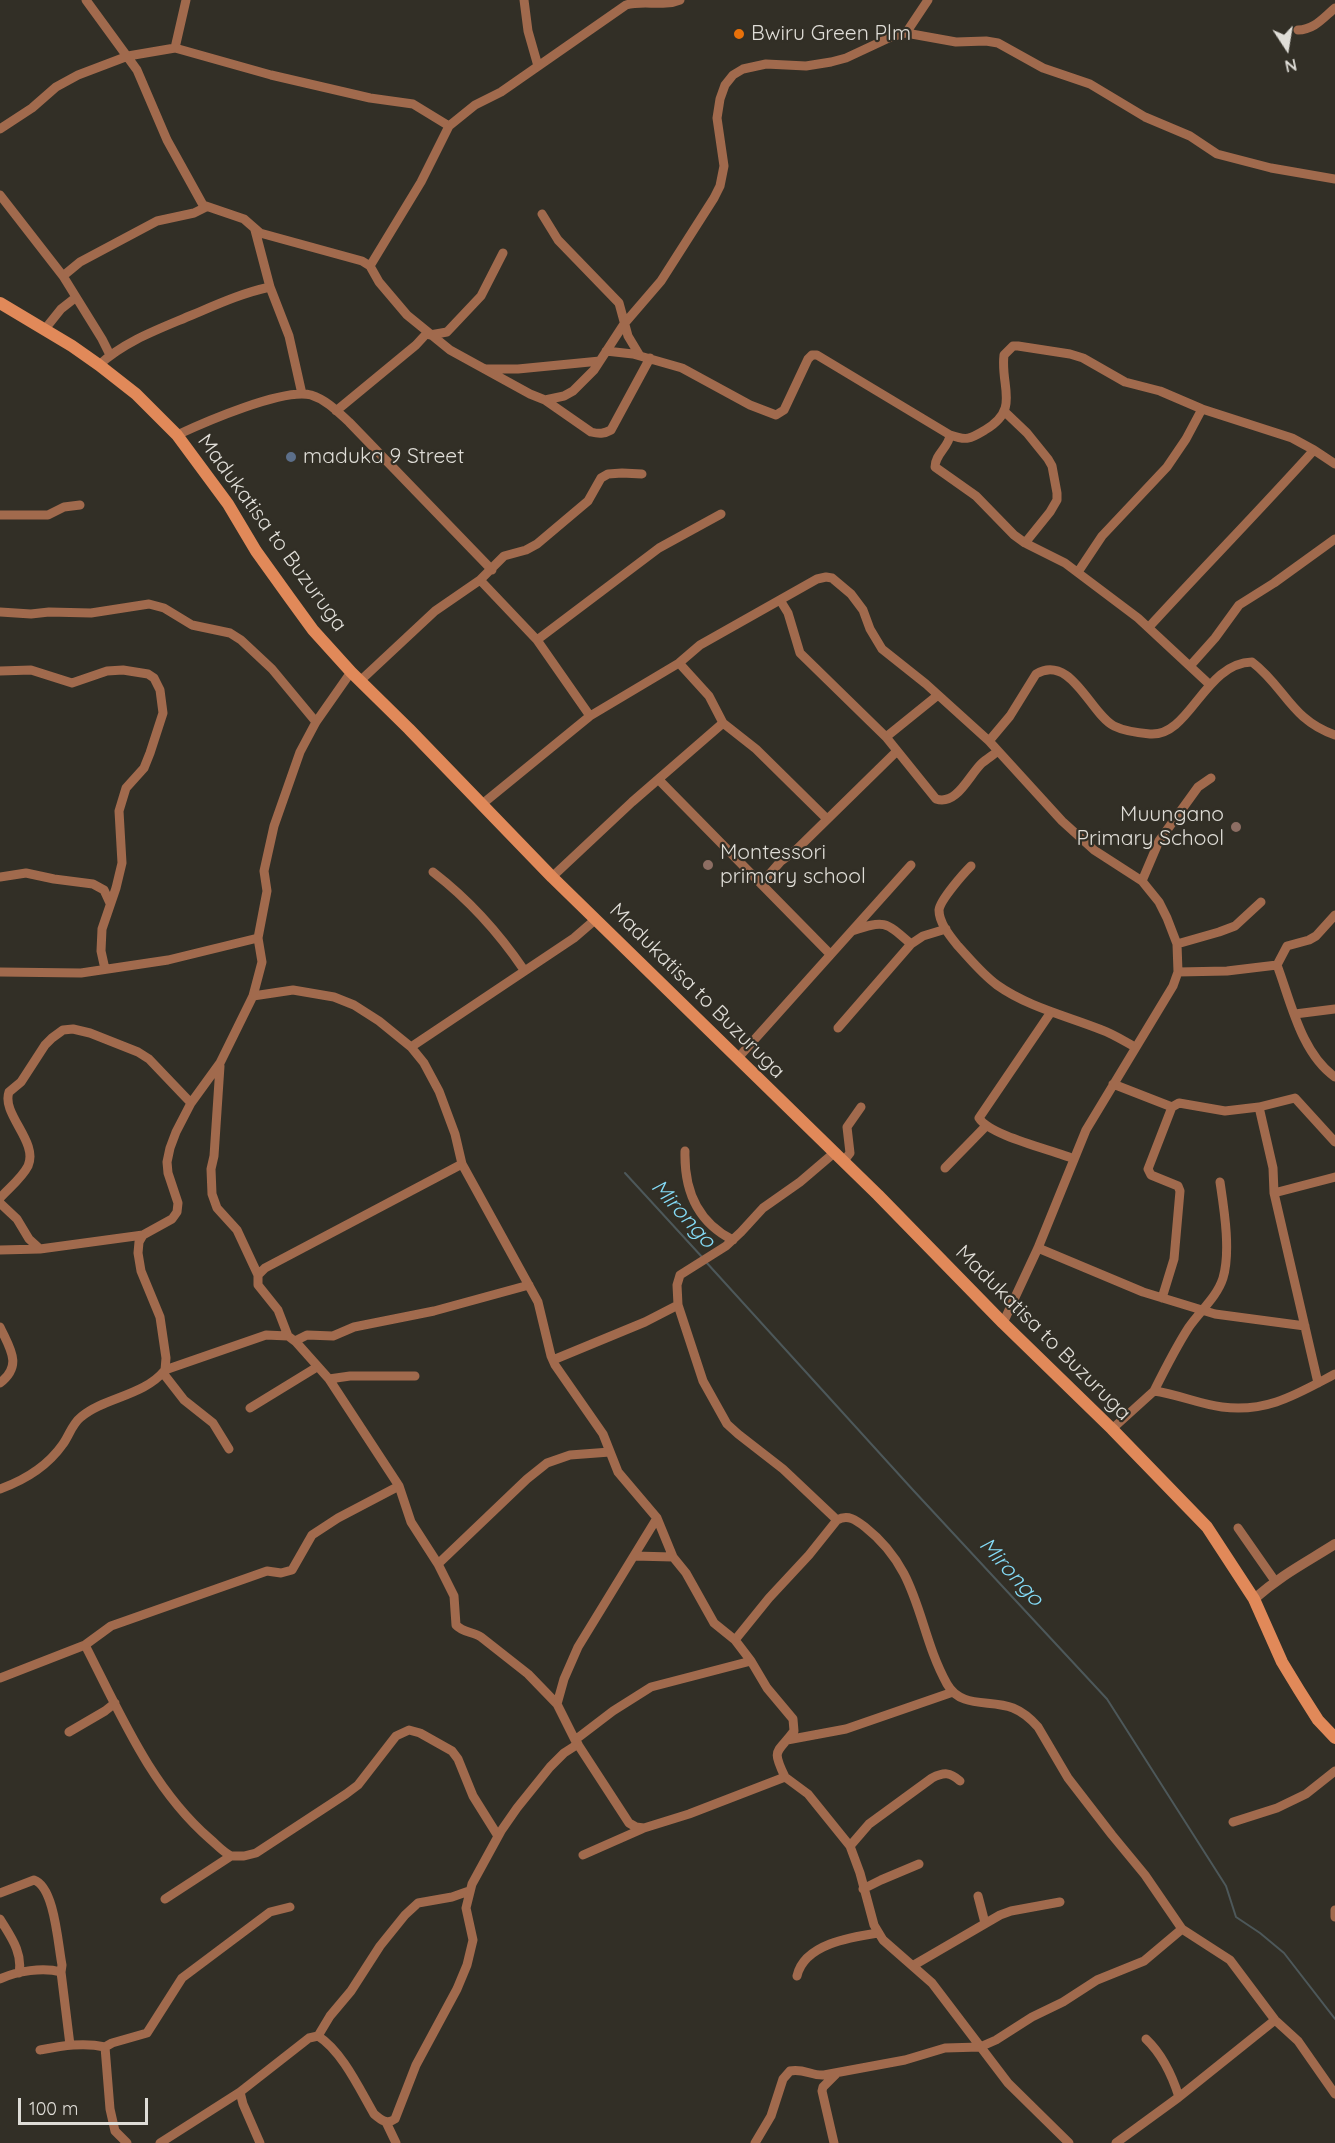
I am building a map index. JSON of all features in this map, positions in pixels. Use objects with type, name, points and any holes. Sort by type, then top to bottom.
[{"type":"main road","name":"Madukatisa to Buzuruga","points":[[0,303],[45,329],[99,365],[136,394],[177,435],[228,504],[256,551],[295,606],[313,630],[356,677],[552,877],[838,1157],[1207,1527],[1254,1599],[1282,1662],[1318,1720],[1335,1738]]},
{"type":"street","points":[[86,0],[128,56],[146,87],[167,140],[201,203],[206,207],[244,219],[255,230],[362,261],[370,266],[393,299],[429,334],[450,350],[545,400],[591,432],[600,434],[611,430],[650,358]]},
{"type":"street","points":[[175,48],[186,0]]},
{"type":"street","points":[[524,0],[528,31],[538,66]]},
{"type":"street","points":[[370,266],[421,182],[449,126],[475,105],[501,92],[626,5],[636,1],[669,3],[680,0]]},
{"type":"street","points":[[906,33],[928,0]]},
{"type":"street","points":[[1298,30],[1314,27],[1335,8]]},
{"type":"street","points":[[545,400],[564,396],[594,370],[624,324],[662,280],[720,186],[724,166],[717,118],[720,99],[725,85],[742,69],[766,64],[806,66],[831,62],[906,33],[956,42],[998,43],[1043,68],[1090,84],[1145,117],[1190,136],[1217,154],[1271,168],[1335,179]]},
{"type":"street","points":[[0,129],[32,108],[64,82],[128,56],[175,48],[304,83],[370,98],[413,104],[449,126]]},
{"type":"street","points":[[0,195],[63,276],[110,355]]},
{"type":"street","points":[[63,276],[80,262],[157,221],[199,211],[206,207]]},
{"type":"street","points":[[542,214],[558,240],[620,303],[631,343],[640,356]]},
{"type":"street","points":[[255,230],[270,287],[289,336],[302,394]]},
{"type":"street","points":[[336,411],[429,334],[447,332],[481,296],[503,254]]},
{"type":"street","points":[[99,365],[110,355],[135,340],[234,297],[270,287]]},
{"type":"street","points":[[45,329],[61,309],[75,298]]},
{"type":"street","points":[[606,351],[650,358],[682,368],[724,392],[776,415],[784,410],[808,359],[812,355],[817,355],[950,435],[963,440],[973,438],[995,425],[1005,412],[1007,399],[1004,355],[1013,346],[1070,354],[1083,358],[1115,378],[1160,391],[1202,409],[1292,438],[1335,464]]},
{"type":"street","points":[[483,369],[518,369],[600,361]]},
{"type":"street","points":[[177,435],[247,406],[302,394],[320,399],[336,411],[492,570]]},
{"type":"street","points":[[1078,572],[1102,536],[1167,467],[1202,409]]},
{"type":"street","points":[[1005,412],[1027,433],[1052,466],[1057,500],[1050,513],[1025,543]]},
{"type":"street","points":[[950,435],[948,443],[935,461],[935,467],[976,496],[1014,535],[1065,563],[1149,627],[1209,684]]},
{"type":"street","points":[[1149,627],[1314,450]]},
{"type":"street","points":[[0,1250],[40,1249],[143,1235],[172,1219],[177,1212],[178,1203],[168,1173],[167,1162],[176,1132],[191,1103],[220,1064],[253,996],[262,962],[258,938],[267,891],[264,871],[269,846],[300,752],[316,722],[356,677],[435,611],[480,580],[504,556],[526,550],[537,544],[588,501],[601,478],[608,474],[642,474]]},
{"type":"street","points":[[0,515],[48,515],[64,507],[80,505]]},
{"type":"street","points":[[537,639],[659,548],[721,514]]},
{"type":"street","points":[[1190,666],[1215,638],[1239,605],[1335,539]]},
{"type":"street","points":[[481,805],[590,716],[678,663],[700,645],[818,579],[826,577],[832,578],[851,594],[863,609],[870,629],[882,649],[989,741],[1062,821],[1094,850],[1142,881],[1159,902],[1167,918],[1177,944],[1178,972],[1166,1000],[1091,1120],[1038,1248],[1003,1323]]},
{"type":"street","points":[[480,580],[537,639],[590,716]]},
{"type":"street","points":[[780,600],[788,612],[800,653],[886,737],[931,795],[942,801],[951,798],[982,763],[998,751]]},
{"type":"street","points":[[0,612],[91,613],[149,604],[164,608],[192,625],[230,633],[241,640],[272,669],[316,722]]},
{"type":"street","points":[[989,741],[1010,716],[1036,674],[1041,672],[1055,670],[1069,678],[1114,727],[1153,734],[1164,731],[1178,722],[1209,684],[1223,672],[1240,664],[1252,662],[1269,677],[1310,724],[1335,735]]},
{"type":"street","points":[[678,663],[709,696],[723,723],[756,749],[826,818]]},
{"type":"street","points":[[0,671],[31,670],[72,683],[107,670],[123,670],[148,674],[154,678],[160,690],[163,713],[150,753],[144,768],[126,788],[119,811],[122,863],[101,939],[105,969]]},
{"type":"street","points":[[886,737],[938,695]]},
{"type":"street","points":[[552,877],[632,802],[723,723]]},
{"type":"street","points":[[761,884],[781,861],[796,850],[826,818],[897,751]]},
{"type":"street","points":[[1142,881],[1159,841],[1198,787],[1211,778]]},
{"type":"street","points":[[659,780],[830,954]]},
{"type":"street","points":[[737,1059],[911,865]]},
{"type":"street","points":[[971,866],[941,902],[940,916],[946,929],[987,977],[1005,990],[1052,1012],[1104,1030],[1135,1047]]},
{"type":"street","points":[[433,872],[457,890],[477,911],[524,970]]},
{"type":"street","points":[[0,877],[26,873],[93,884],[104,890],[110,903]]},
{"type":"street","points":[[1177,944],[1235,926],[1261,902]]},
{"type":"street","points":[[1335,915],[1316,936],[1287,946],[1277,965],[1308,1044],[1335,1077]]},
{"type":"street","points":[[411,1047],[574,938],[596,919]]},
{"type":"street","points":[[852,931],[873,924],[887,925],[911,944]]},
{"type":"street","points":[[838,1028],[911,944],[923,936],[946,929]]},
{"type":"street","points":[[0,972],[81,973],[168,960],[258,938]]},
{"type":"street","points":[[1178,972],[1227,971],[1277,965]]},
{"type":"street","points":[[253,996],[293,990],[334,997],[354,1005],[379,1021],[411,1047],[424,1063],[439,1091],[455,1134],[462,1164],[537,1302],[553,1360],[603,1434],[623,1479],[657,1518],[673,1557],[686,1572],[714,1623],[735,1640],[767,1688],[793,1719],[794,1731],[777,1752],[777,1758],[785,1777],[808,1794],[850,1846],[878,1933],[893,1949],[914,1965],[950,2005],[1008,2083],[1069,2143]]},
{"type":"street","points":[[1295,1014],[1335,1010]]},
{"type":"street","points":[[1052,1012],[1003,1086],[980,1116],[980,1120],[986,1126],[1032,1146],[1074,1159]]},
{"type":"street","points":[[0,1198],[21,1176],[29,1163],[28,1146],[4,1092],[28,1073],[45,1045],[63,1030],[73,1029],[90,1033],[138,1052],[149,1059],[191,1103]]},
{"type":"street","points":[[220,1064],[214,1156],[211,1169],[212,1194],[217,1208],[237,1230],[258,1275],[258,1285],[278,1310],[292,1339],[329,1379],[399,1485],[411,1522],[438,1564],[454,1596],[455,1618],[459,1629],[473,1632],[481,1637],[528,1674],[557,1704],[577,1742],[629,1823],[636,1827],[644,1827]]},
{"type":"street","points":[[1113,1084],[1172,1107],[1179,1104],[1225,1111],[1259,1107],[1295,1098],[1335,1142]]},
{"type":"street","points":[[837,1520],[783,1469],[728,1424],[703,1382],[678,1305],[677,1286],[680,1275],[733,1240],[763,1208],[838,1157],[850,1153],[847,1127],[861,1107]]},
{"type":"street","points":[[1162,1298],[1174,1259],[1180,1191],[1178,1186],[1151,1175],[1148,1169],[1172,1107]]},
{"type":"street","points":[[1259,1107],[1273,1168],[1274,1193],[1318,1383]]},
{"type":"street","points":[[945,1168],[986,1126]]},
{"type":"street","points":[[685,1151],[686,1183],[694,1201],[711,1226],[733,1240]]},
{"type":"street","points":[[258,1275],[265,1268],[462,1164]]},
{"type":"street","points":[[1274,1193],[1335,1177]]},
{"type":"street","points":[[1112,1430],[1154,1391],[1190,1325],[1220,1287],[1224,1276],[1226,1224],[1220,1182]]},
{"type":"street","points":[[0,1203],[22,1224],[29,1239],[40,1249]]},
{"type":"street","points":[[143,1235],[139,1242],[138,1253],[141,1271],[160,1317],[166,1358],[164,1372],[184,1400],[213,1423],[229,1449]]},
{"type":"street","points":[[1038,1248],[1143,1292],[1215,1314],[1305,1326]]},
{"type":"street","points":[[0,1489],[34,1474],[43,1467],[63,1444],[81,1417],[107,1402],[152,1382],[164,1372],[266,1335],[292,1339],[307,1335],[333,1336],[354,1327],[434,1311],[529,1285]]},
{"type":"street","points":[[553,1360],[645,1322],[678,1305]]},
{"type":"street","points":[[0,1327],[13,1355],[14,1365],[12,1371],[0,1383]]},
{"type":"street","points":[[250,1408],[317,1367]]},
{"type":"street","points":[[1154,1391],[1222,1407],[1261,1408],[1280,1402],[1335,1374]]},
{"type":"street","points":[[329,1379],[350,1376],[414,1376]]},
{"type":"street","points":[[438,1564],[527,1479],[547,1463],[570,1455],[610,1452]]},
{"type":"street","points":[[0,1678],[85,1645],[111,1626],[267,1571],[281,1573],[292,1570],[312,1535],[322,1527],[399,1485]]},
{"type":"street","points":[[735,1640],[837,1520],[849,1517],[876,1535],[901,1568],[917,1599],[940,1668],[953,1692],[975,1703],[1013,1707],[1038,1727],[1068,1778],[1145,1875],[1182,1929],[1230,1960],[1275,2020],[1298,2041],[1335,2094]]},
{"type":"street","points":[[557,1704],[564,1679],[578,1647],[657,1518]]},
{"type":"street","points":[[1238,1528],[1275,1581]]},
{"type":"street","points":[[1254,1599],[1275,1581],[1335,1544]]},
{"type":"street","points":[[634,1556],[673,1557]]},
{"type":"street","points":[[85,1645],[141,1752],[173,1801],[196,1827],[231,1857]]},
{"type":"street","points":[[386,2122],[395,2119],[399,2112],[416,2065],[457,1989],[473,1940],[466,1908],[469,1891],[498,1836],[517,1808],[564,1753],[613,1711],[651,1687],[751,1661]]},
{"type":"street","points":[[786,1740],[846,1729],[953,1692]]},
{"type":"street","points":[[69,1732],[115,1703]]},
{"type":"street","points":[[165,1899],[231,1857],[256,1852],[352,1790],[396,1736],[409,1730],[452,1751],[458,1759],[473,1796],[498,1836]]},
{"type":"street","points":[[1233,1822],[1266,1813],[1306,1794],[1335,1771]]},
{"type":"street","points":[[850,1846],[869,1824],[941,1773],[952,1774],[960,1781]]},
{"type":"street","points":[[584,1854],[644,1827],[689,1814],[785,1777]]},
{"type":"street","points":[[863,1889],[919,1864]]},
{"type":"street","points":[[0,1893],[34,1881],[41,1884],[53,1913],[62,1965],[70,2045]]},
{"type":"street","points":[[318,2036],[380,1946],[405,1915],[418,1904],[469,1891]]},
{"type":"street","points":[[978,1896],[985,1923]]},
{"type":"street","points":[[914,1965],[985,1923],[1011,1911],[1060,1902]]},
{"type":"street","points":[[40,2050],[70,2045],[105,2047],[147,2033],[182,1978],[270,1912],[290,1907]]},
{"type":"street","points":[[1335,1910],[1335,1917]]},
{"type":"street","points":[[0,1919],[13,1937],[20,1966],[19,1973]]},
{"type":"street","points":[[755,2143],[771,2116],[783,2079],[788,2073],[798,2070],[817,2076],[837,2074],[905,2060],[945,2048],[980,2047],[1063,2002],[1097,1980],[1144,1961],[1182,1929]]},
{"type":"street","points":[[797,1976],[802,1961],[822,1948],[859,1936],[878,1933]]},
{"type":"street","points":[[0,1978],[19,1973],[53,1970],[61,1972]]},
{"type":"street","points":[[1116,2143],[1179,2097],[1275,2020]]},
{"type":"street","points":[[160,2143],[240,2092],[309,2038],[318,2036],[328,2042],[339,2057],[374,2114],[386,2122],[396,2143]]},
{"type":"street","points":[[1146,2039],[1165,2062],[1179,2097]]},
{"type":"street","points":[[105,2047],[110,2109],[115,2131],[127,2143]]},
{"type":"street","points":[[834,2143],[822,2091],[823,2087],[837,2074]]},
{"type":"street","points":[[240,2092],[260,2143]]},
{"type":"waterway","name":"Mirongo","points":[[625,1173],[702,1257]]},
{"type":"waterway","name":"Mirongo","points":[[706,1262],[1107,1699],[1226,1886],[1236,1917],[1284,1953],[1335,2019]]},
{"type":"place","name":"Bwiru Green Plm","points":[[739,34]]},
{"type":"place","name":"maduka 9 Street","points":[[291,457]]},
{"type":"place","name":"Muungano Primary School","points":[[1236,827]]},
{"type":"place","name":"Montessori primary school","points":[[708,865]]}]
